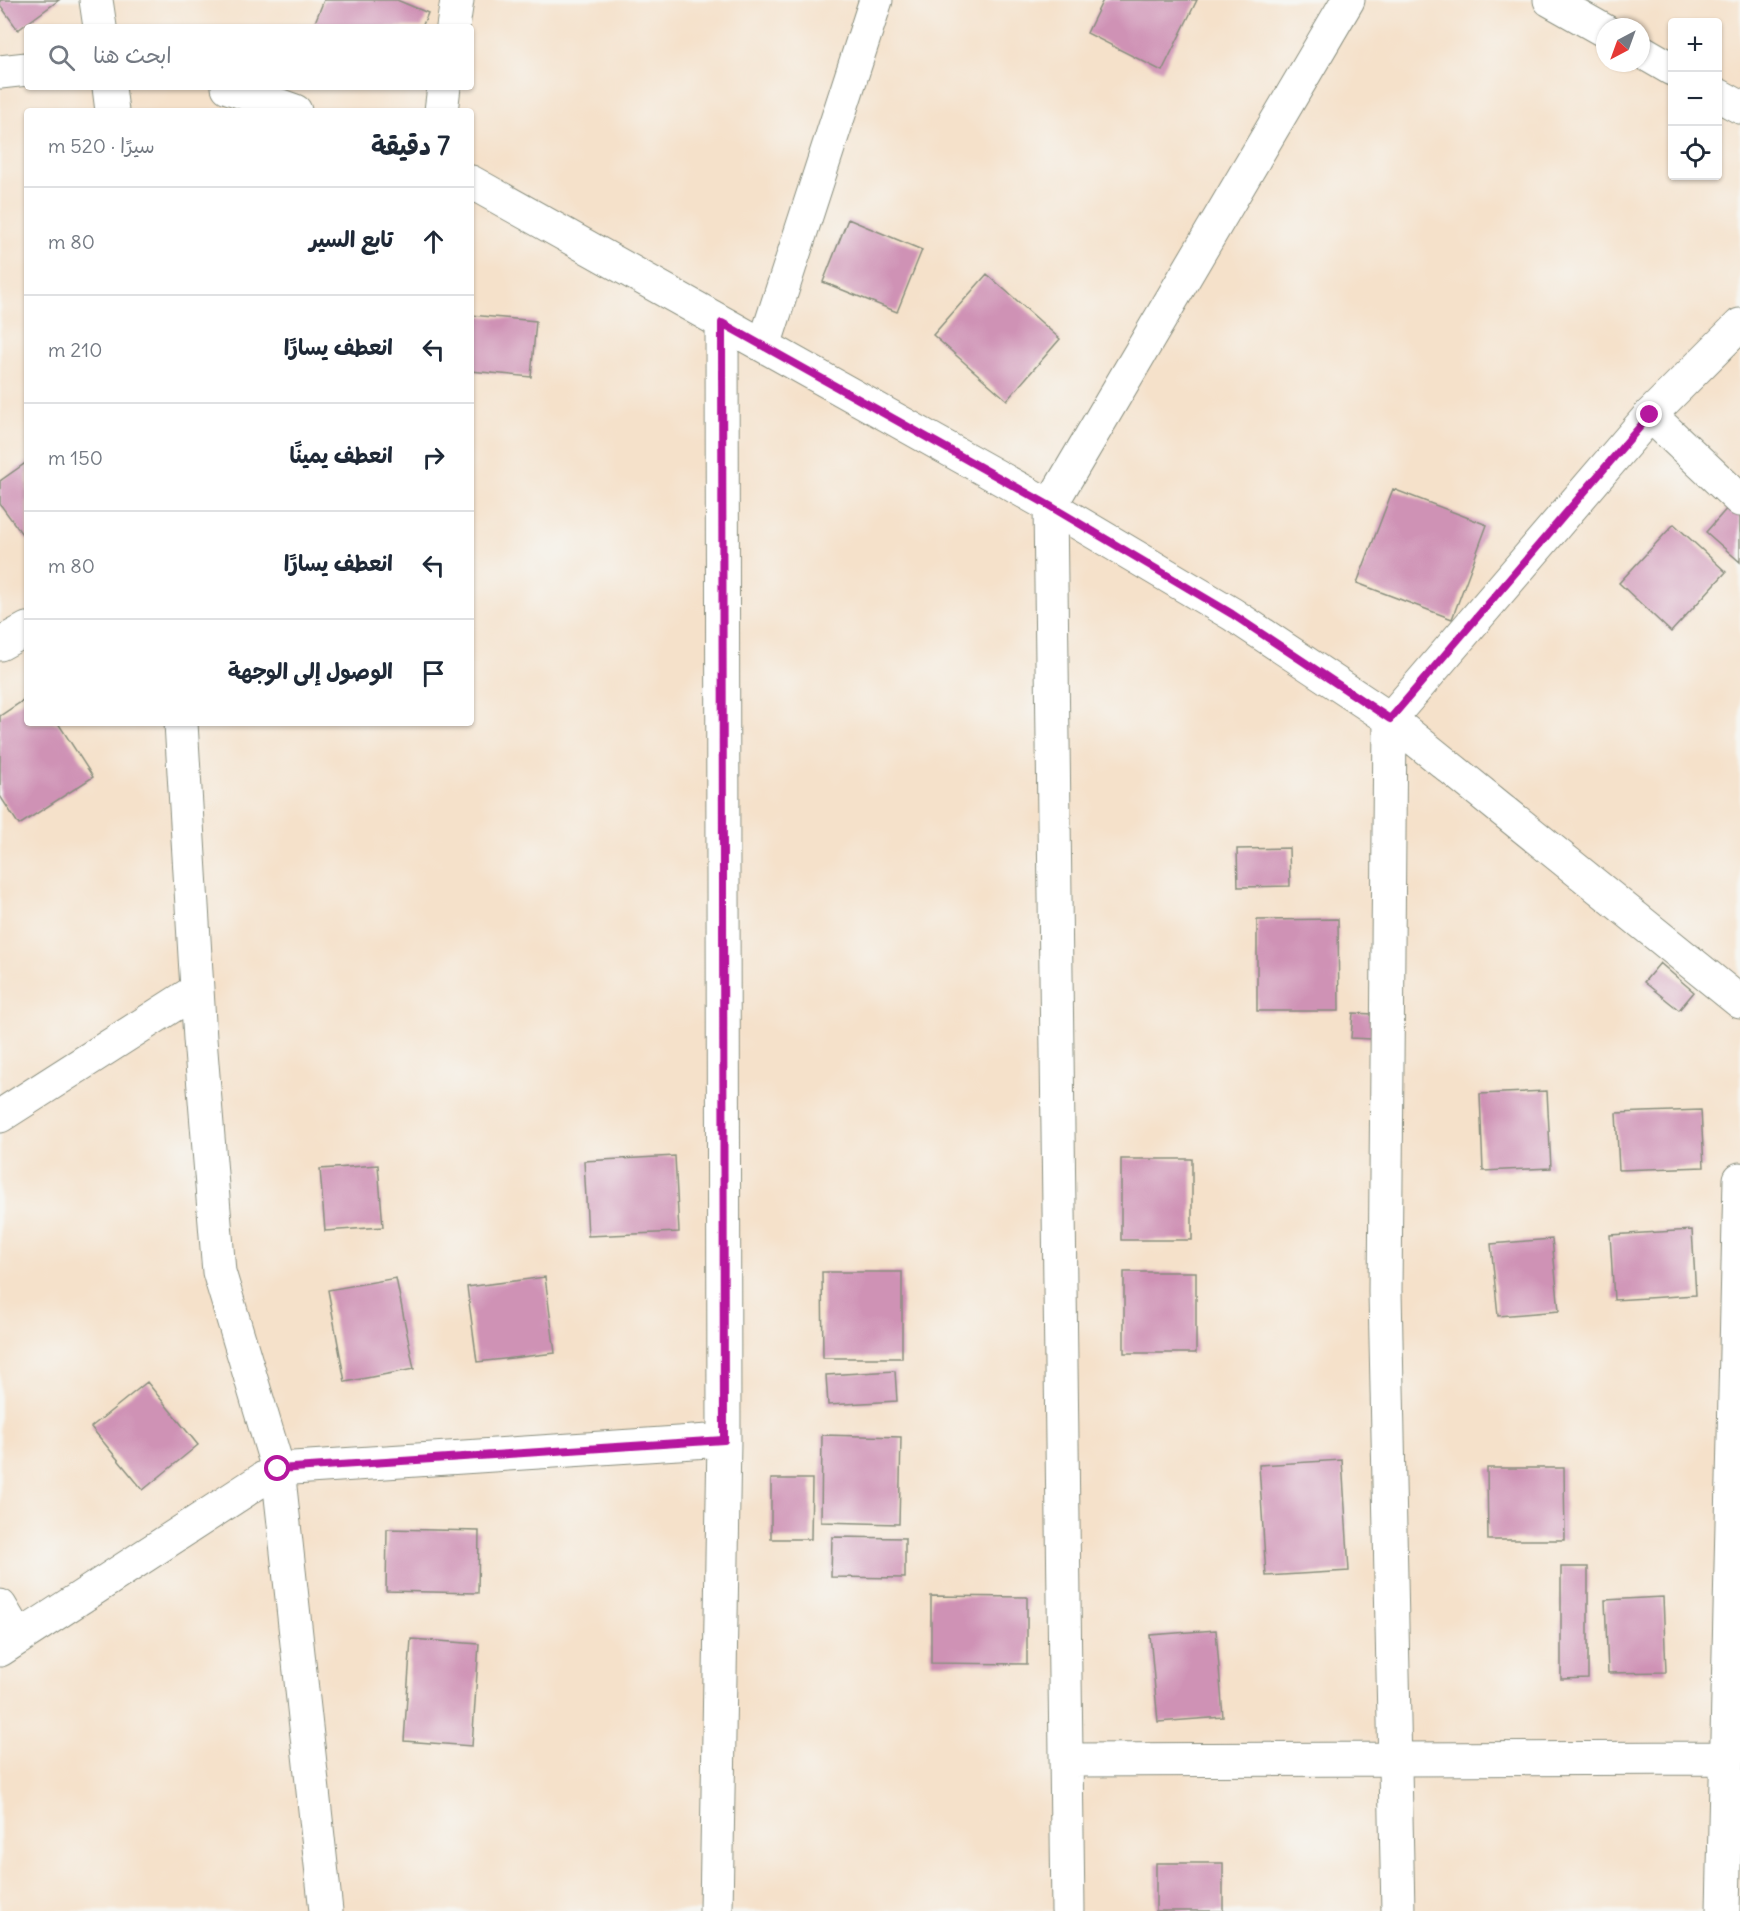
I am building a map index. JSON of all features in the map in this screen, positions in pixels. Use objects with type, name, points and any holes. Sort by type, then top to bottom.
[{"type":"street","points":[[96,0],[100,24]]},
{"type":"street","points":[[453,24],[457,0]]},
{"type":"street","points":[[764,346],[876,0]]},
{"type":"street","points":[[1068,1911],[1050,506],[1348,0]]},
{"type":"street","points":[[1550,0],[1596,26]]},
{"type":"street","points":[[1650,56],[1668,67]]},
{"type":"street","points":[[0,72],[24,69]]},
{"type":"street","points":[[109,90],[112,108]]},
{"type":"street","points":[[236,90],[287,108]]},
{"type":"street","points":[[441,108],[444,90]]},
{"type":"street","points":[[1722,97],[1740,107]]},
{"type":"street","points":[[474,184],[1050,506],[1232,614],[1390,719],[1740,1002]]},
{"type":"street","points":[[716,1911],[724,1440],[722,323]]},
{"type":"street","points":[[1398,1911],[1385,1292],[1390,719],[1650,415],[1740,325]]},
{"type":"street","points":[[1650,415],[1740,500]]},
{"type":"street","points":[[0,644],[24,631]]},
{"type":"street","points":[[181,726],[197,990],[219,1272],[278,1469],[326,1911]]},
{"type":"street","points":[[0,1116],[197,990]]},
{"type":"street","points":[[1724,1911],[1740,1179]]},
{"type":"street","points":[[0,1606],[10,1644],[278,1469],[724,1440]]},
{"type":"street","points":[[1066,1760],[1727,1758]]},
{"type":"building","points":[[0,0],[59,0],[18,30],[0,5]]},
{"type":"building","points":[[324,0],[397,0],[428,13],[423,24],[314,24]]},
{"type":"building","points":[[1103,0],[1197,0],[1162,71],[1087,33]]},
{"type":"building","points":[[848,219],[922,250],[897,312],[823,282]]},
{"type":"building","points":[[987,274],[1060,339],[1007,400],[933,335]]},
{"type":"building","points":[[474,315],[536,321],[531,377],[474,371]]},
{"type":"building","points":[[24,464],[24,537],[0,504],[0,481]]},
{"type":"building","points":[[1393,489],[1487,525],[1452,619],[1357,583]]},
{"type":"building","points":[[1729,506],[1740,515],[1740,562],[1706,532]]},
{"type":"building","points":[[1674,524],[1726,572],[1671,632],[1619,583]]},
{"type":"building","points":[[24,700],[24,726],[60,726],[93,777],[19,825],[0,796],[0,716]]},
{"type":"building","points":[[1289,848],[1290,886],[1238,887],[1237,849]]},
{"type":"building","points":[[1338,919],[1339,1011],[1257,1011],[1257,920]]},
{"type":"building","points":[[1660,963],[1694,992],[1679,1010],[1644,982]]},
{"type":"building","points":[[1353,1013],[1373,1014],[1372,1039],[1351,1038]]},
{"type":"building","points":[[1547,1091],[1551,1168],[1483,1171],[1480,1094]]},
{"type":"building","points":[[1701,1110],[1704,1167],[1619,1170],[1616,1113]]},
{"type":"building","points":[[675,1156],[679,1232],[588,1236],[584,1161]]},
{"type":"building","points":[[1121,1159],[1192,1159],[1192,1240],[1121,1240]]},
{"type":"building","points":[[378,1165],[383,1227],[325,1231],[320,1169]]},
{"type":"building","points":[[1692,1230],[1696,1295],[1614,1300],[1610,1235]]},
{"type":"building","points":[[1552,1239],[1559,1311],[1498,1316],[1491,1244]]},
{"type":"building","points":[[822,1272],[902,1272],[902,1358],[823,1358]]},
{"type":"building","points":[[1124,1272],[1196,1272],[1196,1353],[1124,1353]]},
{"type":"building","points":[[545,1277],[555,1353],[477,1362],[467,1287]]},
{"type":"building","points":[[396,1278],[414,1369],[345,1382],[328,1290]]},
{"type":"building","points":[[895,1371],[897,1401],[828,1405],[826,1375]]},
{"type":"building","points":[[147,1382],[198,1445],[143,1490],[91,1427]]},
{"type":"building","points":[[822,1435],[901,1437],[899,1524],[821,1522]]},
{"type":"building","points":[[1342,1460],[1349,1571],[1266,1576],[1259,1465]]},
{"type":"building","points":[[1487,1468],[1564,1468],[1565,1540],[1488,1540]]},
{"type":"building","points":[[771,1479],[812,1479],[811,1539],[771,1539]]},
{"type":"building","points":[[387,1529],[479,1531],[478,1593],[386,1591]]},
{"type":"building","points":[[832,1537],[905,1538],[905,1578],[831,1577]]},
{"type":"building","points":[[1561,1567],[1588,1567],[1588,1678],[1561,1679]]},
{"type":"building","points":[[931,1596],[1027,1597],[1027,1664],[931,1663]]},
{"type":"building","points":[[1663,1597],[1666,1672],[1608,1673],[1605,1600]]},
{"type":"building","points":[[1216,1630],[1223,1717],[1158,1722],[1150,1635]]},
{"type":"building","points":[[411,1639],[479,1644],[472,1746],[404,1741]]},
{"type":"building","points":[[1156,1863],[1223,1863],[1223,1911],[1156,1911]]},
{"type":"route","points":[[278,1469],[724,1440],[722,323],[1050,506],[1232,614],[1390,719],[1650,415]]}]
